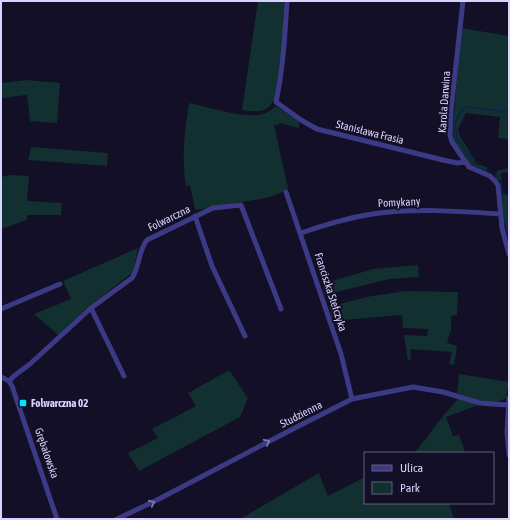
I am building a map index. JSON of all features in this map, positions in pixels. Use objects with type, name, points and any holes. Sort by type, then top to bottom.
[{"type":"street","name":"Stanisława Frasia","points":[[287,1],[280,86],[276,102],[301,120],[318,129],[443,160],[457,163],[465,162]]},
{"type":"street","name":"Karola Darwina","points":[[463,1],[451,110],[450,135],[452,142],[465,162],[470,167],[494,180],[498,185],[502,228],[509,254]]},
{"type":"street","name":"Franciszka Stefczyka","points":[[286,192],[341,354],[352,400]]},
{"type":"street","name":"Folwarczna","points":[[9,381],[30,364],[91,308],[132,278],[136,271],[142,248],[147,240],[216,207],[241,205],[281,309]]},
{"type":"street","name":"Pomykany","points":[[301,233],[351,218],[389,212],[445,210],[500,214]]},
{"type":"street","points":[[195,216],[212,266],[245,336]]},
{"type":"street","points":[[1,310],[60,284]]},
{"type":"street","points":[[91,308],[124,376]]},
{"type":"street","points":[[1,377],[9,381]]},
{"type":"street","name":"Grębałowska","points":[[9,381],[23,413],[57,519]]},
{"type":"street","name":"Studzienna","points":[[116,519],[157,500],[352,400],[414,387],[422,387],[480,403],[508,405]]},
{"type":"street","points":[[509,398],[506,432],[509,455]]},
{"type":"green space","points":[[258,1],[284,1],[283,44],[273,102],[266,109],[258,111],[242,110]]},
{"type":"green space","points":[[461,28],[509,36],[509,139],[498,138],[500,117],[466,113],[458,129],[460,136],[477,164],[487,167],[487,173],[466,162],[466,155],[459,154],[454,145],[453,126]]},
{"type":"green space","points":[[27,80],[60,83],[57,123],[30,121],[27,95],[1,98],[1,83]]},
{"type":"green space","points":[[189,103],[246,115],[265,113],[276,106],[297,120],[299,123],[299,128],[279,123],[278,125],[274,125],[288,188],[282,192],[264,198],[195,209],[190,185],[186,186],[184,164],[184,144]]},
{"type":"green space","points":[[31,147],[108,153],[107,166],[28,160]]},
{"type":"green space","points":[[509,168],[509,173],[503,172],[500,174],[502,179],[498,181],[495,177],[497,171]]},
{"type":"green space","points":[[11,175],[29,176],[27,201],[62,203],[61,215],[27,215],[27,220],[1,229],[1,177]]},
{"type":"green space","points":[[500,193],[509,195],[509,237],[501,213]]},
{"type":"green space","points":[[138,248],[133,272],[88,307],[58,335],[34,314],[71,299],[63,281]]},
{"type":"green space","points":[[418,265],[419,277],[389,279],[325,295],[322,284],[373,269]]},
{"type":"green space","points":[[405,291],[458,292],[457,315],[451,316],[451,330],[447,343],[457,346],[454,365],[449,364],[452,352],[410,349],[411,361],[408,360],[404,335],[427,336],[428,329],[403,328],[402,315],[333,321],[329,307],[366,297]]},
{"type":"green space","points":[[229,370],[248,398],[240,417],[139,471],[128,453],[158,438],[152,429],[196,406],[188,393]]},
{"type":"green space","points":[[459,374],[509,382],[506,398],[500,401],[488,402],[457,393]]},
{"type":"green space","points":[[458,399],[478,405],[446,417],[453,436],[459,435],[465,451],[414,452],[417,450]]},
{"type":"green space","points":[[319,473],[328,496],[364,478],[364,504],[449,504],[454,519],[240,519]]},
{"type":"waterway","points":[[488,171],[479,168],[474,163],[457,138],[455,124],[459,114],[465,107],[509,112]]},
{"type":"waterway","points":[[495,173],[502,185],[502,208]]},
{"type":"waterway","points":[[504,219],[509,241]]},
{"type":"place","name":"Folwarczna 02","points":[[23,403]]}]
